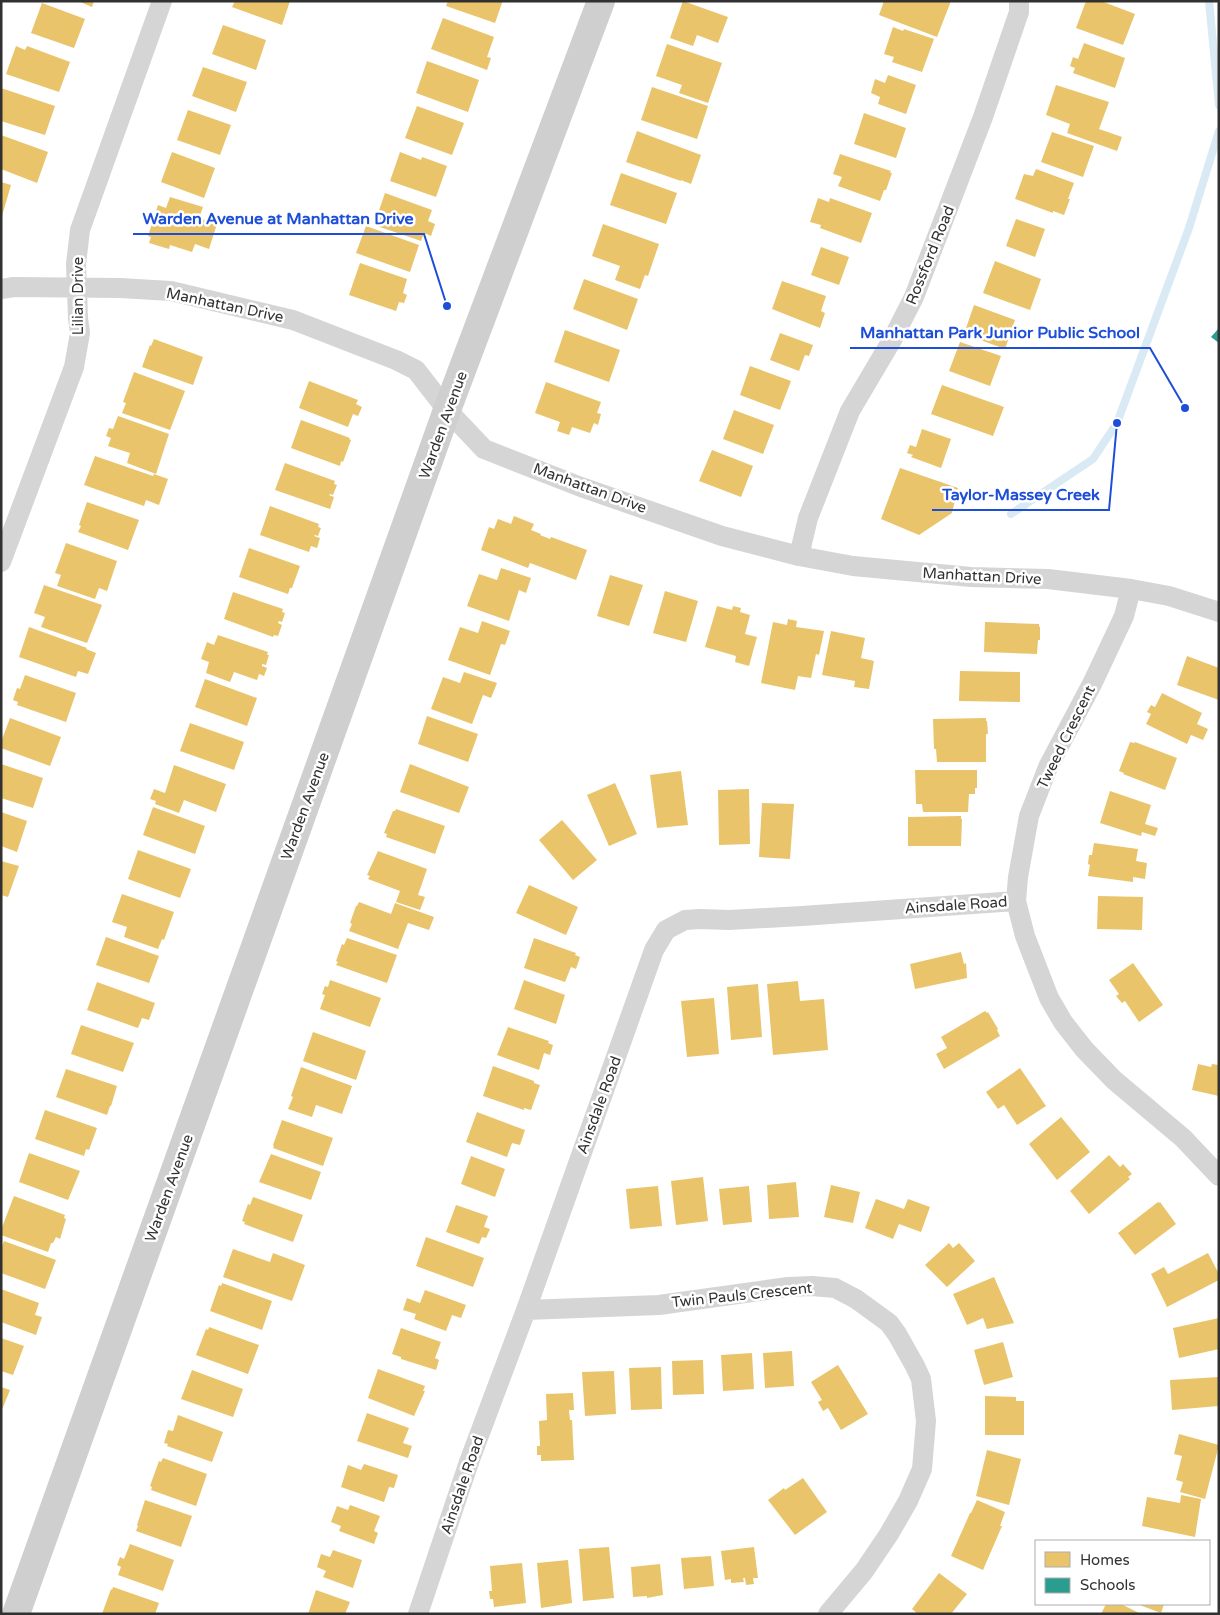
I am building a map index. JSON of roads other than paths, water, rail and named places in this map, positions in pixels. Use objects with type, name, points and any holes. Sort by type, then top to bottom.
[{"type":"main road","name":"Warden Avenue","points":[[16,1614],[447,410],[601,1]]},
{"type":"street","name":"Lilian Drive","points":[[1,562],[74,367],[80,333],[76,264],[80,230],[162,1]]},
{"type":"street","name":"Rossford Road","points":[[799,556],[808,518],[850,411],[892,340],[914,297],[983,117],[1019,12],[1019,1]]},
{"type":"street","name":"Manhattan Drive","points":[[1,289],[14,287],[120,288],[171,292],[293,320],[396,360],[416,370],[447,410],[484,449],[581,487],[722,536],[799,556],[853,566],[971,577],[1048,579],[1131,589],[1169,596],[1219,612]]},
{"type":"street","name":"Tweed Crescent","points":[[1131,589],[1124,616],[1093,682],[1048,767],[1029,816],[1018,878],[1016,901],[1024,936],[1049,998],[1063,1022],[1084,1049],[1114,1080],[1183,1138],[1219,1176]]},
{"type":"street","name":"Ainsdale Road","points":[[418,1614],[469,1462],[526,1310],[654,950],[666,930],[685,920],[729,920],[802,916],[1016,901]]},
{"type":"street","name":"Twin Pauls Crescent","points":[[526,1310],[658,1304],[788,1287],[812,1286],[835,1288],[856,1299],[889,1323],[915,1366],[920,1379],[926,1421],[922,1469],[908,1501],[889,1534],[864,1571],[828,1614]]},
{"type":"waterway","points":[[1209,1],[1219,105]]},
{"type":"waterway","points":[[1011,514],[1093,459],[1117,423],[1189,228],[1219,131]]},
{"type":"place","name":"Warden Avenue at Manhattan Drive","points":[[447,306]]},
{"type":"place","name":"Manhattan Park Junior Public School","points":[[1185,408]]},
{"type":"place","name":"Taylor-Massey Creek","points":[[1117,423]]}]
